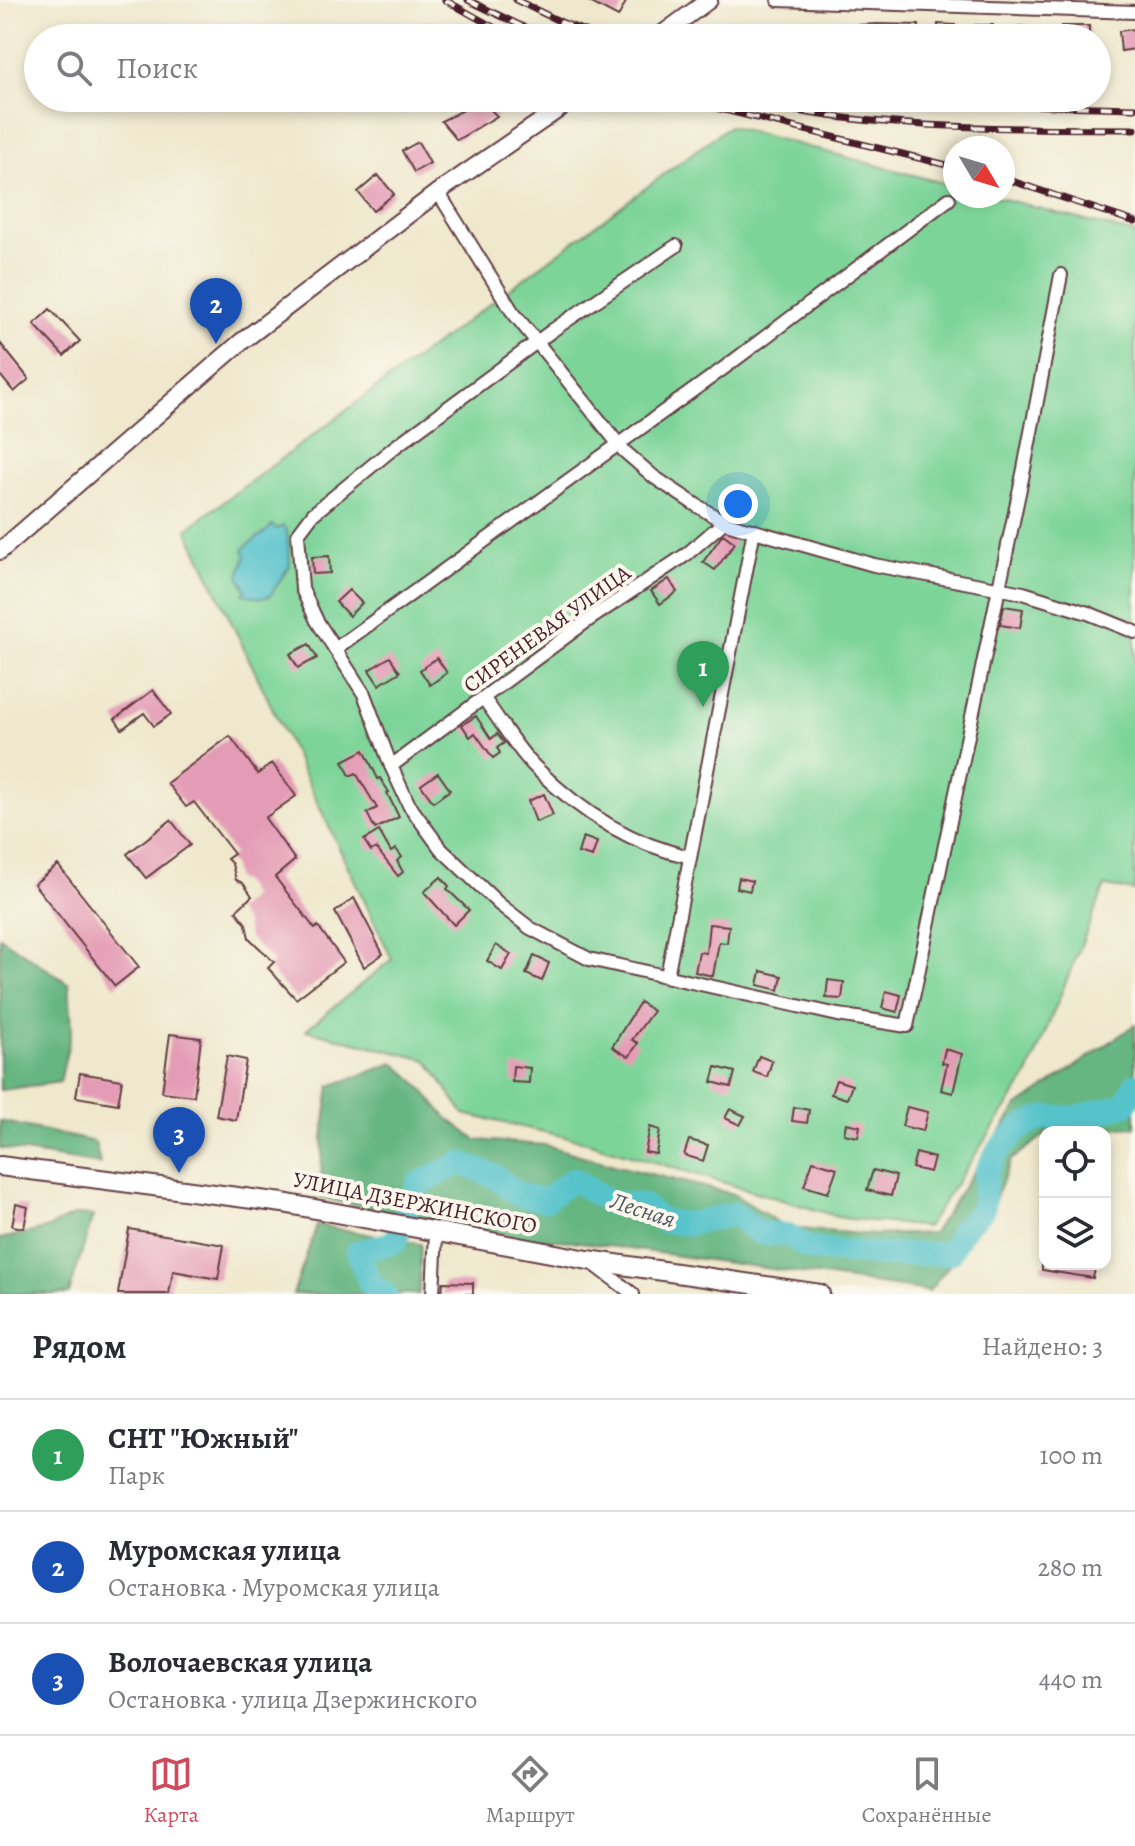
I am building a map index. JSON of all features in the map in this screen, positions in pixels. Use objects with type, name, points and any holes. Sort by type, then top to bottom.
[{"type":"main road","points":[[676,24],[709,0]]},
{"type":"main road","points":[[0,551],[241,342],[438,192],[555,112]]},
{"type":"main road","name":"УЛИЦА ДЗЕРЖИНСКОГО","points":[[0,1166],[283,1203],[588,1260],[820,1294]]},
{"type":"street","points":[[778,0],[1135,12]]},
{"type":"street","points":[[438,192],[512,311],[619,444],[654,477],[724,522],[874,565],[999,589],[1088,613],[1135,632]]},
{"type":"street","points":[[335,649],[619,444],[943,203]]},
{"type":"street","points":[[676,246],[536,343],[396,446],[305,524],[298,534],[302,589],[317,621],[364,694],[409,805],[441,849],[499,904],[530,928],[589,959],[838,1015],[907,1026],[1061,275]]},
{"type":"street","name":"СИРЕНЕВАЯ УЛИЦА","points":[[391,766],[587,621],[687,554],[724,522]]},
{"type":"street","points":[[667,976],[754,530]]},
{"type":"street","points":[[484,699],[534,767],[580,806],[634,840],[690,857]]},
{"type":"street","points":[[433,1294],[436,1233]]},
{"type":"street","points":[[588,1260],[633,1294]]},
{"type":"green space","points":[[729,126],[943,183],[943,208],[1015,208],[1015,202],[1135,234],[1135,891],[1105,886],[1027,1077],[927,1227],[843,1218],[580,1140],[464,1114],[427,1060],[306,1030],[392,959],[187,529]]},
{"type":"green space","points":[[0,937],[69,984],[72,1028],[60,1082],[0,1090]]},
{"type":"green space","points":[[1135,1025],[1135,1127],[1039,1126],[1039,1139],[1011,1160],[989,1214],[929,1291],[573,1241],[521,1238],[320,1198],[323,1137],[330,1086],[394,1063],[416,1082],[446,1117],[476,1140],[545,1145],[733,1194],[787,1228],[875,1235],[933,1233],[1017,1107]]},
{"type":"green space","points":[[0,1121],[95,1142],[100,1164],[0,1148]]},
{"type":"green space","points":[[75,1215],[93,1216],[69,1294],[0,1294],[0,1239],[46,1229]]},
{"type":"green space","points":[[317,1225],[421,1244],[419,1294],[293,1294]]},
{"type":"water","points":[[272,525],[277,529],[283,526],[287,531],[290,565],[270,596],[260,598],[243,594],[246,590],[239,576],[246,555],[243,550]]},
{"type":"building","points":[[586,0],[627,0],[618,17]]},
{"type":"building","points":[[1135,29],[1135,49],[1121,51],[1119,31]]},
{"type":"building","points":[[459,112],[493,112],[497,116],[457,140],[441,121]]},
{"type":"building","points":[[418,142],[430,163],[414,172],[402,151]]},
{"type":"building","points":[[378,175],[394,194],[373,211],[358,192]]},
{"type":"building","points":[[50,309],[80,341],[64,356],[34,324]]},
{"type":"building","points":[[0,343],[29,379],[14,392],[0,375]]},
{"type":"building","points":[[723,534],[735,543],[715,570],[703,562]]},
{"type":"building","points":[[329,556],[330,573],[313,574],[312,557]]},
{"type":"building","points":[[669,579],[677,592],[660,604],[651,591]]},
{"type":"building","points":[[349,590],[362,603],[349,616],[336,602]]},
{"type":"building","points":[[1004,606],[1023,609],[1020,628],[1000,625]]},
{"type":"building","points":[[309,644],[317,658],[298,668],[290,654]]},
{"type":"building","points":[[390,657],[400,672],[379,685],[369,670]]},
{"type":"building","points":[[437,658],[447,673],[430,685],[420,670]]},
{"type":"building","points":[[153,690],[171,714],[154,726],[144,713],[122,729],[115,719]]},
{"type":"building","points":[[476,716],[491,739],[497,734],[504,743],[497,748],[500,753],[493,758],[475,733],[470,737],[462,725]]},
{"type":"building","points":[[230,736],[258,774],[272,763],[296,796],[265,818],[295,860],[275,877],[315,929],[318,926],[344,962],[296,999],[268,968],[274,962],[249,938],[246,924],[236,911],[252,896],[243,883],[236,880],[232,864],[227,859],[234,854],[194,802],[186,807],[167,783]]},
{"type":"building","points":[[364,750],[378,779],[389,792],[399,817],[375,829],[367,813],[377,808],[356,773],[350,776],[343,761]]},
{"type":"building","points":[[438,773],[450,790],[433,802],[421,785]]},
{"type":"building","points":[[544,794],[553,815],[536,822],[528,801]]},
{"type":"building","points":[[171,820],[190,845],[146,878],[127,854]]},
{"type":"building","points":[[379,831],[391,852],[396,849],[402,857],[397,861],[403,872],[398,876],[376,848],[371,851],[364,840]]},
{"type":"building","points":[[583,837],[597,842],[592,857],[578,853]]},
{"type":"building","points":[[58,865],[139,967],[115,986],[34,884]]},
{"type":"building","points":[[441,877],[449,886],[447,889],[469,910],[454,925],[424,892]]},
{"type":"building","points":[[739,878],[752,881],[750,891],[737,888]]},
{"type":"building","points":[[354,898],[383,954],[364,967],[335,912]]},
{"type":"building","points":[[709,924],[729,926],[727,943],[719,942],[713,976],[695,972],[699,952],[706,953]]},
{"type":"building","points":[[496,945],[511,954],[502,970],[487,961]]},
{"type":"building","points":[[534,956],[549,963],[542,981],[526,974]]},
{"type":"building","points":[[761,971],[782,976],[779,990],[758,985]]},
{"type":"building","points":[[828,980],[844,982],[842,999],[826,998]]},
{"type":"building","points":[[886,991],[901,995],[897,1012],[882,1008]]},
{"type":"building","points":[[640,1002],[653,1011],[632,1040],[638,1043],[629,1057],[612,1047]]},
{"type":"building","points":[[170,1034],[201,1038],[194,1096],[162,1092]]},
{"type":"building","points":[[945,1049],[962,1054],[953,1093],[941,1090],[947,1064],[942,1063]]},
{"type":"building","points":[[227,1056],[246,1060],[236,1120],[216,1116]]},
{"type":"building","points":[[759,1056],[772,1061],[767,1077],[753,1072]]},
{"type":"building","points":[[513,1066],[530,1068],[529,1083],[512,1082]]},
{"type":"building","points":[[716,1067],[735,1072],[731,1087],[712,1082]]},
{"type":"building","points":[[80,1073],[122,1080],[118,1104],[76,1097]]},
{"type":"building","points":[[836,1080],[852,1085],[847,1099],[831,1094]]},
{"type":"building","points":[[794,1107],[809,1110],[807,1123],[792,1121]]},
{"type":"building","points":[[907,1107],[928,1112],[923,1131],[902,1126]]},
{"type":"building","points":[[730,1109],[745,1116],[740,1125],[725,1118]]},
{"type":"building","points":[[846,1123],[860,1126],[858,1137],[844,1134]]},
{"type":"building","points":[[650,1127],[660,1130],[656,1154],[645,1152]]},
{"type":"building","points":[[689,1140],[708,1145],[703,1161],[684,1155]]},
{"type":"building","points":[[916,1153],[934,1158],[930,1172],[912,1168]]},
{"type":"building","points":[[813,1161],[837,1168],[828,1193],[804,1186]]},
{"type":"building","points":[[873,1170],[896,1176],[891,1196],[867,1190]]},
{"type":"building","points":[[16,1204],[28,1207],[24,1228],[12,1226]]},
{"type":"building","points":[[129,1229],[224,1245],[218,1279],[173,1271],[169,1294],[118,1294]]},
{"type":"building","points":[[1042,1270],[1095,1270],[1093,1278]]},
{"type":"building","points":[[443,1282],[473,1283],[473,1294],[442,1294]]},
{"type":"waterway","name":"Лесная","points":[[385,1294],[370,1284],[358,1252],[395,1242],[418,1184],[461,1163],[496,1177],[519,1195],[545,1200],[573,1179],[611,1203],[642,1205],[663,1221],[689,1224],[735,1214],[759,1233],[788,1235],[810,1249],[880,1255],[950,1253],[962,1230],[983,1209],[986,1172],[998,1150],[1018,1130],[1041,1118],[1077,1117],[1125,1105],[1135,1085]]},
{"type":"railway","points":[[445,0],[488,24]]},
{"type":"railway","points":[[468,0],[517,24]]},
{"type":"railway","points":[[516,0],[566,24]]},
{"type":"railway","points":[[1111,107],[1135,108]]},
{"type":"railway","points":[[733,112],[943,164]]},
{"type":"railway","points":[[803,112],[934,126],[1135,129]]},
{"type":"railway","points":[[1015,182],[1135,222]]},
{"type":"place","name":"Муромская улица","points":[[216,344]]},
{"type":"place","name":"СНТ \"Южный\"","points":[[703,707]]},
{"type":"place","name":"Волочаевская улица","points":[[179,1173]]}]
